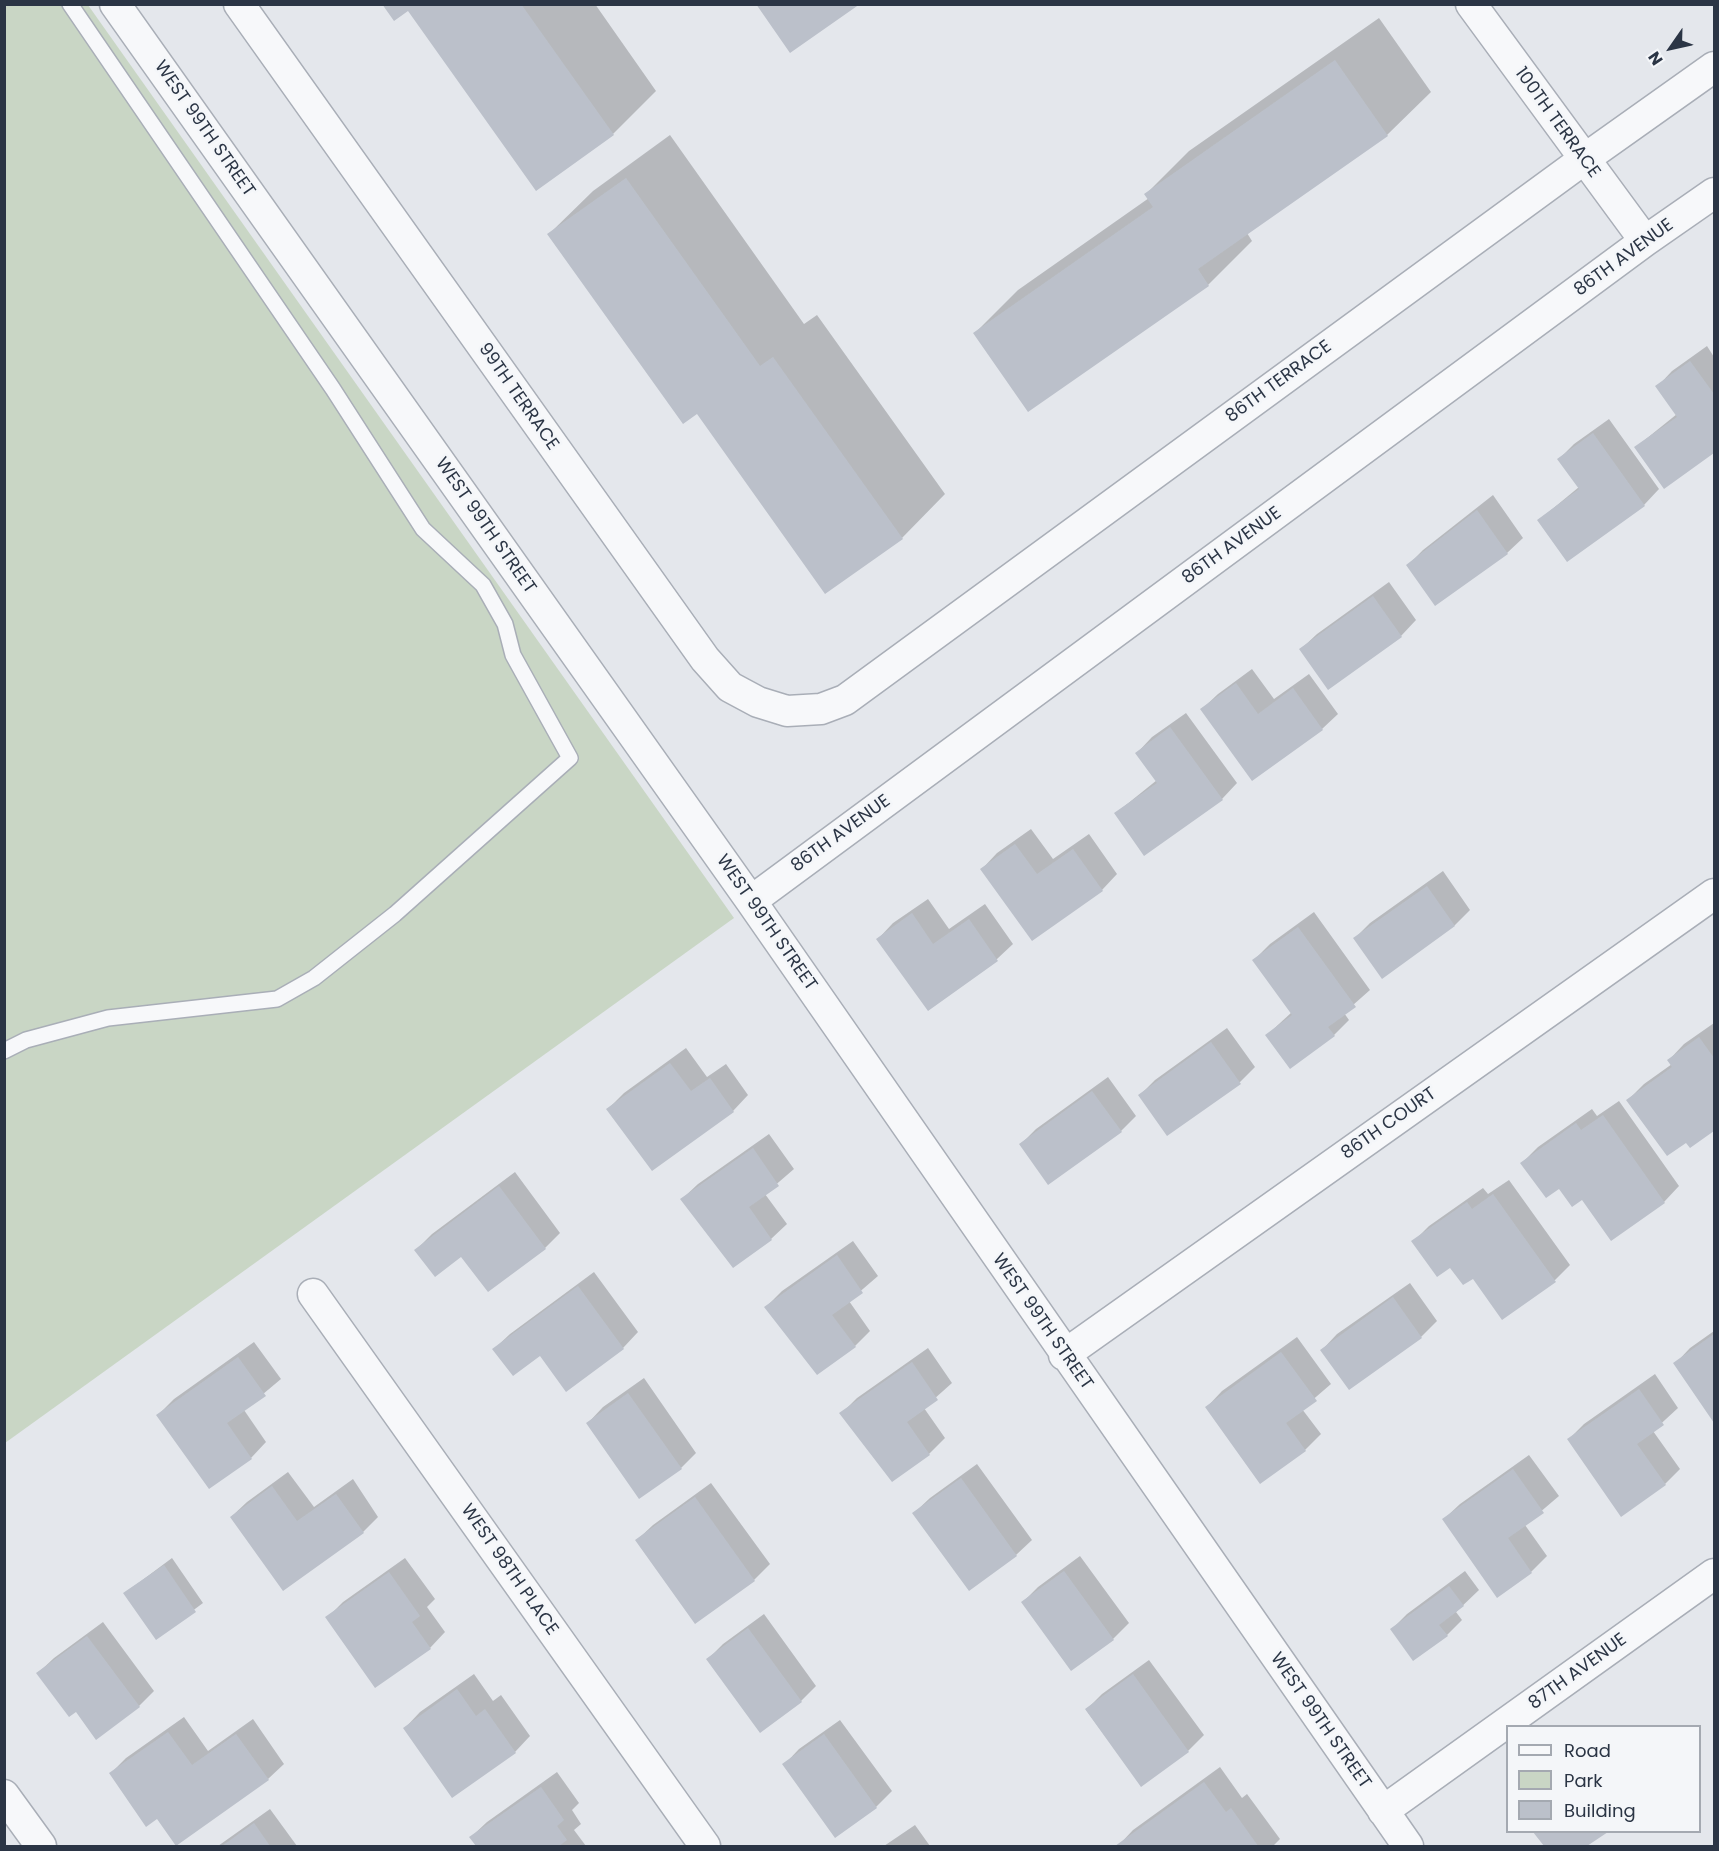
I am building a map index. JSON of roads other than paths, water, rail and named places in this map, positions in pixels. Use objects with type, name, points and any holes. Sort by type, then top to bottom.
[{"type":"street","name":"WEST 99TH STREET","points":[[115,4],[751,901],[1408,1846]]},
{"type":"street","name":"99TH TERRACE","points":[[239,4],[705,659],[730,687],[758,702],[787,711],[821,710],[845,700]]},
{"type":"street","name":"100TH TERRACE","points":[[1471,4],[1583,160],[1645,241]]},
{"type":"street","name":"86TH TERRACE","points":[[845,700],[1583,160],[1714,67]]},
{"type":"street","name":"86TH AVENUE","points":[[751,901],[1645,241],[1714,193]]},
{"type":"street","name":"86TH COURT","points":[[1064,1354],[1714,894]]},
{"type":"street","name":"WEST 98TH PLACE","points":[[313,1294],[705,1846]]},
{"type":"street","name":"87TH AVENUE","points":[[1383,1811],[1714,1574]]},
{"type":"street","points":[[4,1795],[41,1846]]},
{"type":"lane","points":[[4,1052],[27,1040],[108,1018],[277,999],[314,978],[395,914],[570,758],[513,655],[505,624],[483,585],[423,529],[333,389],[70,4]]}]
